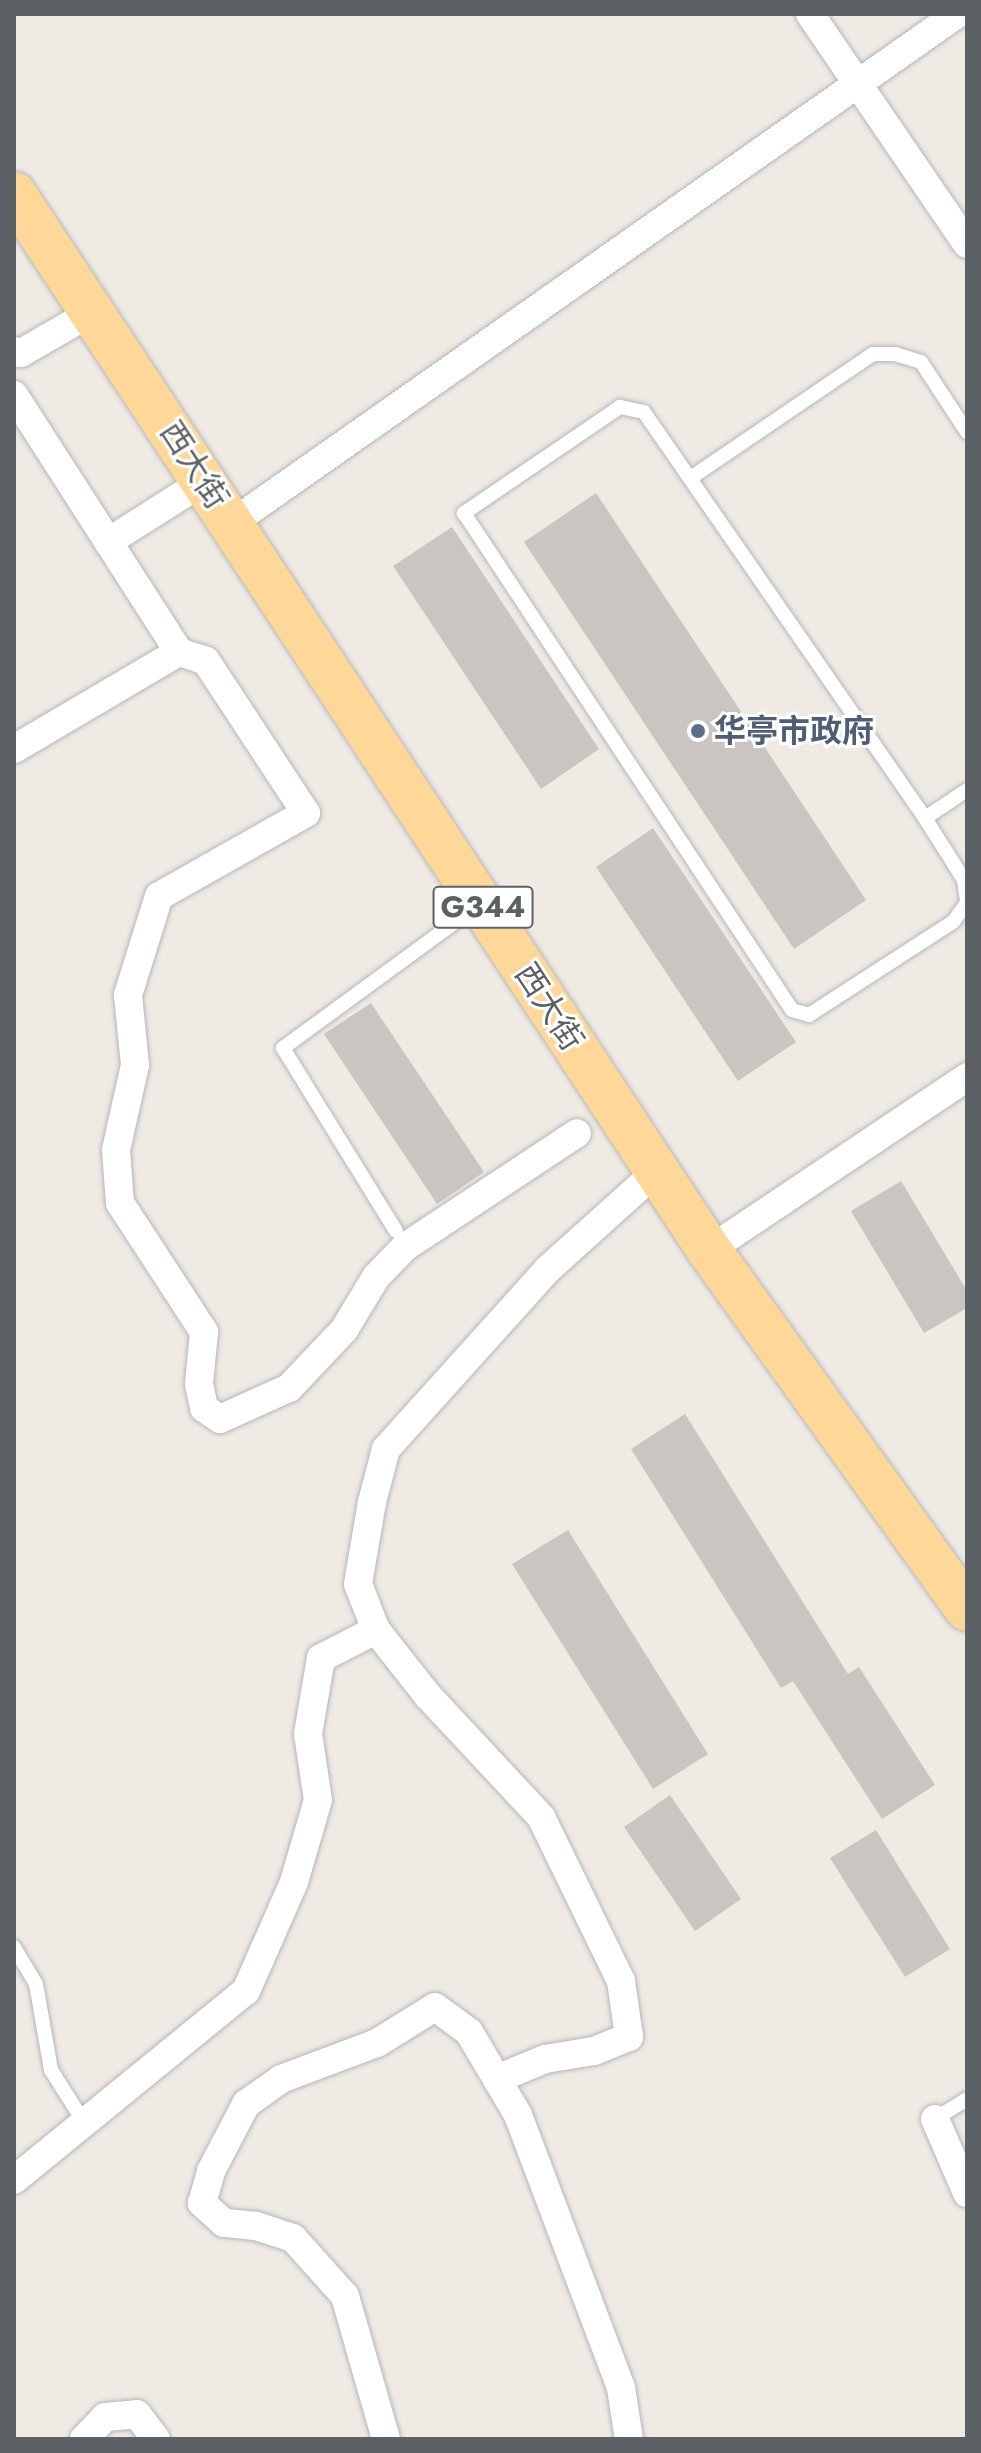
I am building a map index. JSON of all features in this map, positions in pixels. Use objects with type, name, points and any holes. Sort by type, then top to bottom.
[{"type":"highway","name":"西大街","points":[[14,194],[709,1250],[967,1609]]},
{"type":"street","points":[[810,14],[967,244]]},
{"type":"street","points":[[232,523],[957,14]]},
{"type":"street","points":[[14,351],[21,353],[92,312]]},
{"type":"street","points":[[14,395],[179,652],[206,661],[306,813],[159,896],[128,995],[135,1065],[116,1150],[120,1203],[204,1332],[199,1384],[204,1408],[220,1419],[289,1388],[344,1330],[376,1277],[405,1247],[577,1133]]},
{"type":"street","points":[[108,542],[204,481]]},
{"type":"street","points":[[14,749],[179,652]]},
{"type":"street","points":[[709,1250],[967,1077]]},
{"type":"street","points":[[497,2079],[545,2059],[594,2051],[629,2037],[621,1981],[541,1817],[428,1696],[376,1630],[358,1584],[386,1449],[547,1270],[657,1171]]},
{"type":"street","points":[[14,2180],[82,2119],[211,2024],[246,1991],[294,1882],[318,1800],[308,1734],[321,1658],[376,1630]]},
{"type":"street","points":[[386,2439],[345,2296],[293,2238],[255,2226],[224,2223],[202,2203],[211,2171],[246,2104],[281,2079],[377,2043],[435,2007],[469,2032],[518,2115],[621,2388],[629,2439]]},
{"type":"street","points":[[935,2119],[967,2193]]},
{"type":"street","points":[[84,2439],[105,2417],[137,2414],[156,2439]]},
{"type":"lane","points":[[692,477],[873,354],[895,354],[921,362],[967,432]]},
{"type":"lane","points":[[620,407],[644,412],[692,477],[964,880],[967,902],[953,922],[809,1015],[792,1010],[464,513],[620,407]]},
{"type":"lane","points":[[925,818],[967,790]]},
{"type":"lane","points":[[396,1231],[283,1048],[481,903]]},
{"type":"lane","points":[[14,1947],[36,1984],[51,2070],[82,2119]]},
{"type":"lane","points":[[935,2119],[967,2099]]},
{"type":"building","points":[[596,493],[866,900],[794,949],[524,542]]},
{"type":"building","points":[[452,527],[599,749],[541,789],[393,566]]},
{"type":"building","points":[[653,828],[796,1042],[738,1081],[596,867]]},
{"type":"building","points":[[371,1003],[484,1172],[437,1204],[324,1034]]},
{"type":"building","points":[[901,1181],[967,1291],[967,1308],[924,1333],[851,1211]]},
{"type":"building","points":[[685,1414],[848,1674],[859,1667],[935,1785],[882,1819],[793,1681],[781,1688],[631,1449]]},
{"type":"building","points":[[568,1530],[708,1754],[653,1789],[512,1564]]},
{"type":"building","points":[[670,1795],[741,1899],[695,1931],[624,1827]]},
{"type":"building","points":[[876,1830],[950,1949],[905,1977],[830,1858]]},
{"type":"place","name":"华亭市政府","points":[[698,731]]}]
